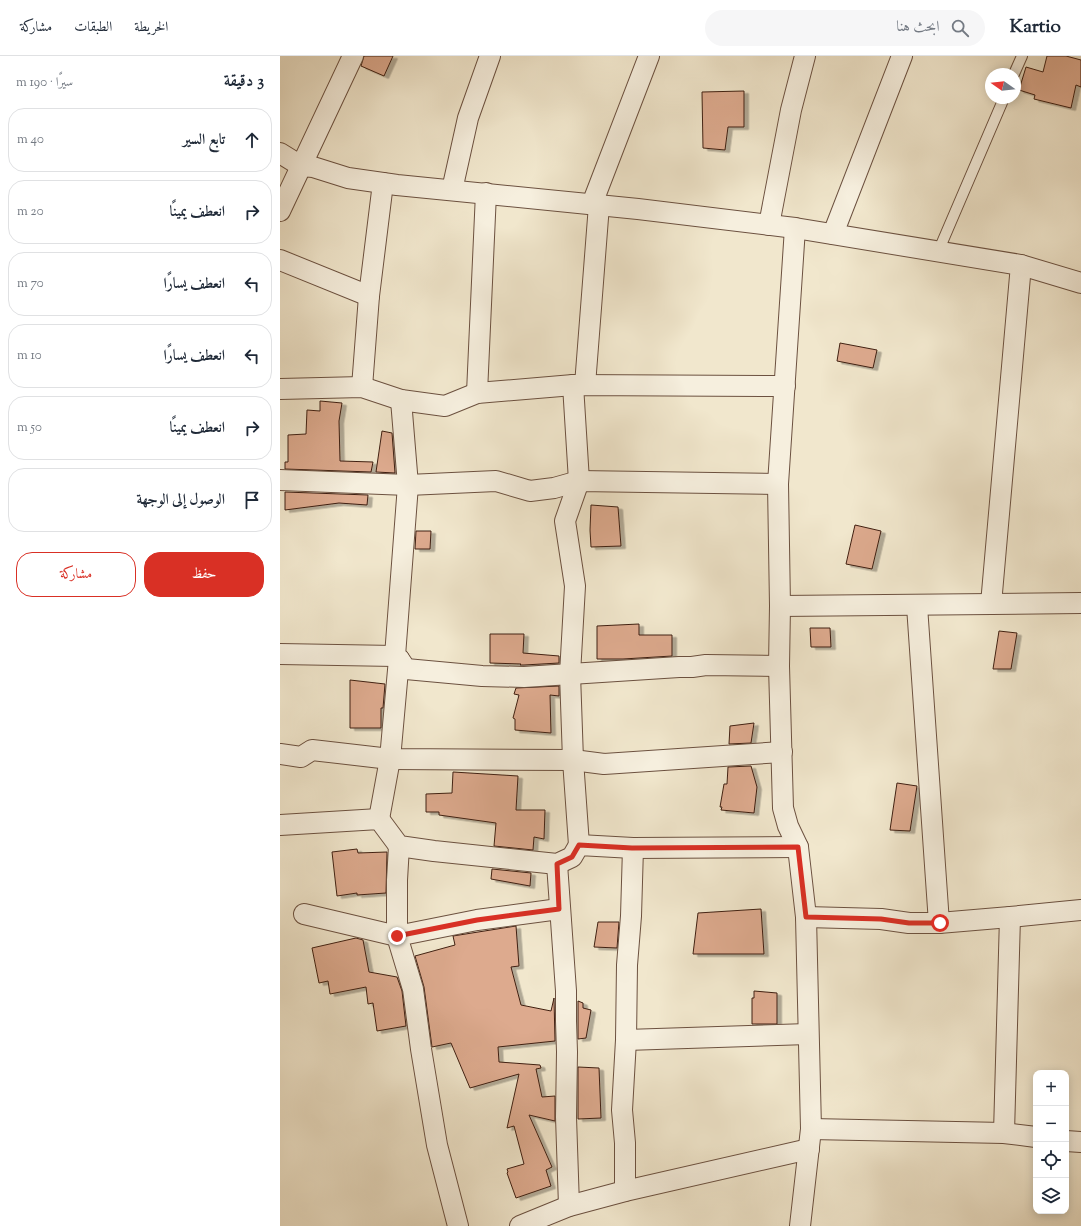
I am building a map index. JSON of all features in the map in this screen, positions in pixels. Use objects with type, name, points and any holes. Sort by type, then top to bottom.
[{"type":"street","points":[[280,211],[353,56]]},
{"type":"street","points":[[452,190],[468,118],[490,56]]},
{"type":"street","points":[[399,846],[557,864],[572,857],[579,845],[573,760],[570,674],[575,586],[565,521],[579,481],[579,385],[596,204],[649,56]]},
{"type":"street","points":[[769,225],[791,110],[805,56]]},
{"type":"street","points":[[833,234],[902,56]]},
{"type":"street","points":[[280,153],[301,166],[313,167],[348,178],[383,183],[596,204],[795,228],[1021,265],[1081,283]]},
{"type":"street","points":[[362,387],[369,296],[383,183]]},
{"type":"street","points":[[477,393],[486,193]]},
{"type":"street","points":[[795,228],[778,484],[780,606],[779,666],[783,808],[788,826],[798,847],[806,917],[811,1129],[800,1226]]},
{"type":"street","points":[[280,260],[369,296]]},
{"type":"street","points":[[991,604],[1021,265]]},
{"type":"street","points":[[280,389],[362,387],[401,400],[445,406],[477,393],[579,385],[785,386]]},
{"type":"street","points":[[401,400],[408,485],[390,759],[379,818],[399,846],[397,880],[397,936],[413,990],[420,1049],[437,1145],[458,1226]]},
{"type":"street","points":[[280,480],[408,485],[496,481],[530,491],[554,488],[579,481],[778,484]]},
{"type":"street","points":[[780,606],[917,606],[1081,603]]},
{"type":"street","points":[[917,606],[940,923]]},
{"type":"street","points":[[280,654],[397,657]]},
{"type":"street","points":[[397,657],[406,669],[503,677],[692,667],[706,664],[779,666]]},
{"type":"street","points":[[280,754],[301,757],[312,750],[390,759],[573,760],[604,764],[782,752]]},
{"type":"street","points":[[280,825],[379,818]]},
{"type":"street","points":[[579,845],[632,848],[798,847]]},
{"type":"street","points":[[625,1191],[625,1143],[622,1110],[626,1040],[627,965],[631,916],[632,848]]},
{"type":"street","points":[[557,864],[559,909],[566,990],[566,1117],[569,1206]]},
{"type":"street","points":[[304,914],[397,936],[477,920],[559,909]]},
{"type":"street","points":[[806,917],[881,919],[909,923],[940,923],[1081,910]]},
{"type":"street","points":[[1004,1133],[1010,917]]},
{"type":"street","points":[[626,1040],[808,1034]]},
{"type":"street","points":[[811,1129],[1004,1133],[1033,1137]]},
{"type":"street","points":[[1069,1141],[1081,1142]]},
{"type":"street","points":[[520,1226],[569,1206],[625,1191],[809,1148]]},
{"type":"lane","points":[[1017,68],[1022,56]]},
{"type":"lane","points":[[938,252],[1001,104]]},
{"type":"building","points":[[364,56],[393,56],[384,76],[361,66]]},
{"type":"building","points":[[1047,56],[1066,56],[1081,60],[1081,87],[1076,85],[1071,108],[1034,99],[1035,95],[1021,91],[1021,83],[1026,67],[1043,72]]},
{"type":"building","points":[[744,91],[744,127],[728,127],[725,150],[703,148],[702,92]]},
{"type":"building","points":[[840,343],[877,350],[873,368],[837,361]]},
{"type":"building","points":[[320,401],[342,403],[339,421],[340,461],[373,462],[371,472],[285,469],[285,462],[288,462],[288,435],[306,434],[307,410],[320,411]]},
{"type":"building","points":[[382,431],[392,433],[395,473],[376,472]]},
{"type":"building","points":[[285,492],[368,495],[367,505],[339,503],[285,510]]},
{"type":"building","points":[[591,505],[618,507],[621,546],[591,547]]},
{"type":"building","points":[[855,525],[881,531],[872,569],[846,564]]},
{"type":"building","points":[[416,531],[431,531],[430,549],[415,549]]},
{"type":"building","points":[[639,624],[639,635],[672,635],[672,656],[597,659],[597,626]]},
{"type":"building","points":[[810,628],[830,628],[831,647],[811,647]]},
{"type":"building","points":[[999,631],[1017,633],[1011,669],[993,669]]},
{"type":"building","points":[[490,634],[524,634],[523,653],[559,656],[559,663],[520,665],[521,664],[490,663]]},
{"type":"building","points":[[350,680],[385,684],[383,708],[381,708],[381,728],[350,728]]},
{"type":"building","points":[[559,686],[559,696],[550,695],[551,733],[515,730],[515,719],[513,718],[519,695],[514,694],[516,688]]},
{"type":"building","points":[[754,723],[751,743],[729,744],[730,726]]},
{"type":"building","points":[[751,766],[757,787],[754,813],[721,810],[722,807],[720,807],[724,784],[727,784],[728,767]]},
{"type":"building","points":[[453,772],[518,776],[516,810],[545,810],[544,839],[534,837],[533,850],[494,846],[496,823],[439,815],[439,812],[426,812],[426,794],[452,793]]},
{"type":"building","points":[[897,783],[917,786],[910,831],[890,830]]},
{"type":"building","points":[[357,849],[358,853],[387,852],[386,893],[357,895],[357,893],[337,896],[332,852]]},
{"type":"building","points":[[492,869],[531,873],[530,886],[491,879]]},
{"type":"building","points":[[761,909],[764,954],[693,954],[698,913]]},
{"type":"building","points":[[598,922],[619,922],[617,948],[594,947]]},
{"type":"building","points":[[516,926],[519,966],[511,967],[521,1005],[551,1011],[554,998],[555,1041],[498,1047],[499,1062],[540,1065],[541,1068],[536,1069],[542,1097],[555,1096],[555,1121],[529,1115],[552,1167],[546,1170],[551,1186],[516,1198],[507,1169],[524,1164],[514,1126],[507,1128],[519,1074],[470,1088],[451,1043],[432,1047],[424,987],[415,956],[455,945],[453,936]]},
{"type":"building","points":[[356,938],[363,940],[369,972],[397,977],[402,991],[406,1026],[377,1031],[373,1003],[368,1004],[366,987],[330,994],[328,981],[319,983],[312,948]]},
{"type":"building","points":[[754,991],[777,993],[777,1024],[752,1024],[752,998],[754,998]]},
{"type":"building","points":[[578,1001],[583,1003],[583,1008],[591,1010],[586,1038],[578,1039]]},
{"type":"building","points":[[578,1067],[599,1068],[601,1118],[578,1119]]},
{"type":"route","points":[[397,936],[477,920],[559,909],[557,864],[572,857],[579,845],[632,848],[798,847],[806,917],[881,919],[909,923],[940,923]]}]
